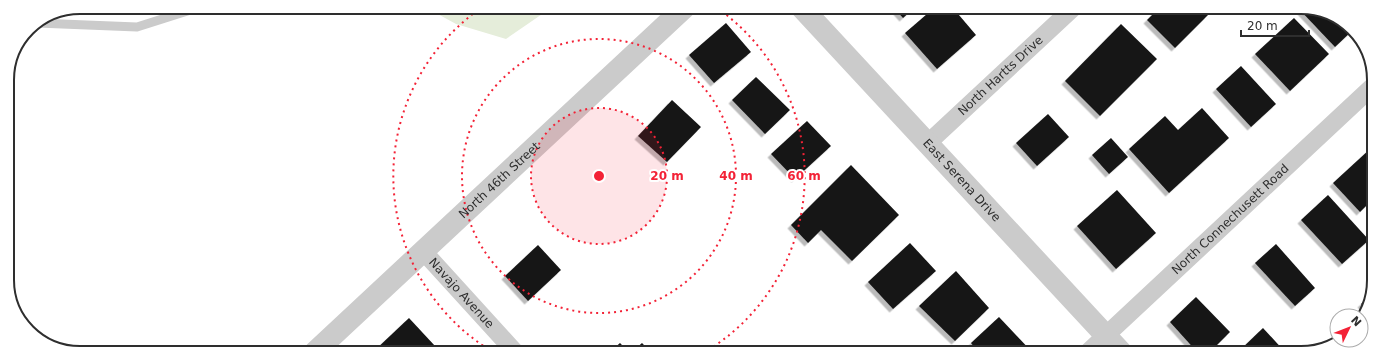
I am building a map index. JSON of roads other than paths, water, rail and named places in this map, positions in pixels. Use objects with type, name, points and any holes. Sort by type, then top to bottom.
[{"type":"street","name":"North 46th Street","points":[[321,346],[678,14]]},
{"type":"street","name":"East Serena Drive","points":[[808,14],[1116,346]]},
{"type":"street","name":"North Hartts Drive","points":[[928,143],[1067,14]]},
{"type":"street","name":"North Connechusett Road","points":[[1094,346],[1367,91]]},
{"type":"street","name":"Navajo Avenue","points":[[423,252],[510,346]]},
{"type":"lane","points":[[46,23],[137,27],[178,14]]}]
